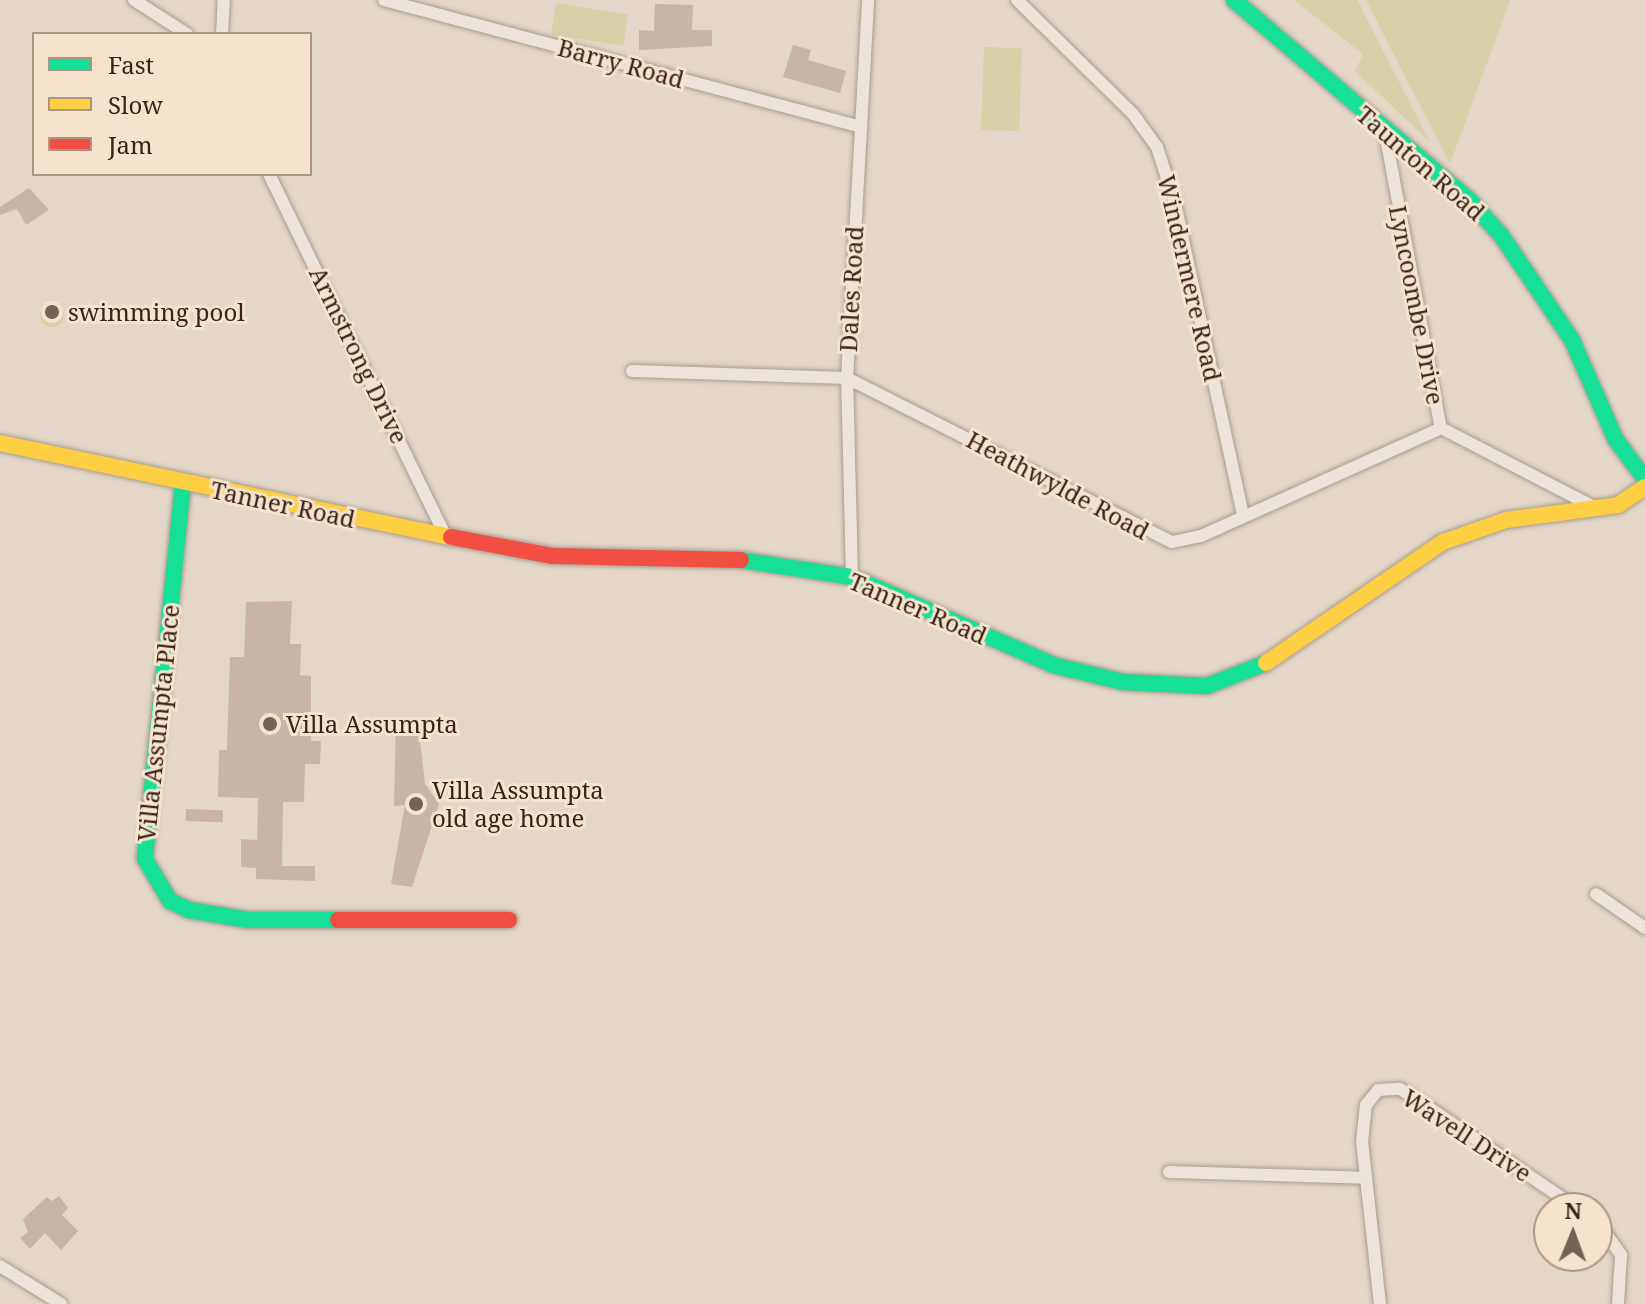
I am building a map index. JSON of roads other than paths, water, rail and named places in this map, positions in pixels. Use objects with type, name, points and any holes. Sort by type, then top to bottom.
[{"type":"street","points":[[134,0],[184,32]]},
{"type":"street","points":[[222,32],[224,0]]},
{"type":"street","name":"Barry Road","points":[[384,0],[858,126]]},
{"type":"street","name":"Dales Road","points":[[852,577],[847,378],[858,126],[868,0]]},
{"type":"street","name":"Windermere Road","points":[[1017,0],[1133,114],[1157,147],[1175,203],[1243,514]]},
{"type":"street","name":"Taunton Road","points":[[1234,0],[1385,133],[1469,200],[1526,265],[1572,340],[1616,440],[1645,479]]},
{"type":"street","name":"Lyncoombe Drive","points":[[1385,133],[1441,428]]},
{"type":"street","name":"Armstrong Drive","points":[[270,176],[446,537]]},
{"type":"street","name":"Heathwylde Road","points":[[632,371],[847,378],[1164,541],[1186,541],[1441,428]]},
{"type":"street","points":[[1441,428],[1596,508]]},
{"type":"street","name":"Tanner Road","points":[[1,439],[183,483],[446,537],[576,559],[760,560],[852,577],[1053,665],[1123,682],[1207,686],[1258,668],[1443,542],[1506,520],[1618,505],[1645,487]]},
{"type":"street","name":"Villa Assumpta Place","points":[[183,483],[145,833],[145,859],[158,886],[170,901],[189,910],[248,920],[509,920]]},
{"type":"street","points":[[1618,505],[1645,507]]},
{"type":"street","points":[[1596,894],[1645,928]]},
{"type":"street","name":"Wavell Drive","points":[[1380,1304],[1366,1178],[1366,1105],[1378,1090],[1400,1089],[1553,1192]]},
{"type":"street","points":[[1169,1172],[1366,1178]]},
{"type":"street","points":[[1613,1244],[1621,1255],[1618,1304]]},
{"type":"street","points":[[0,1266],[61,1304]]},
{"type":"place","name":"swimming pool","points":[[52,312]]},
{"type":"place","name":"Villa Assumpta","points":[[270,724]]},
{"type":"place","name":"Villa Assumpta old age home","points":[[416,804]]}]
